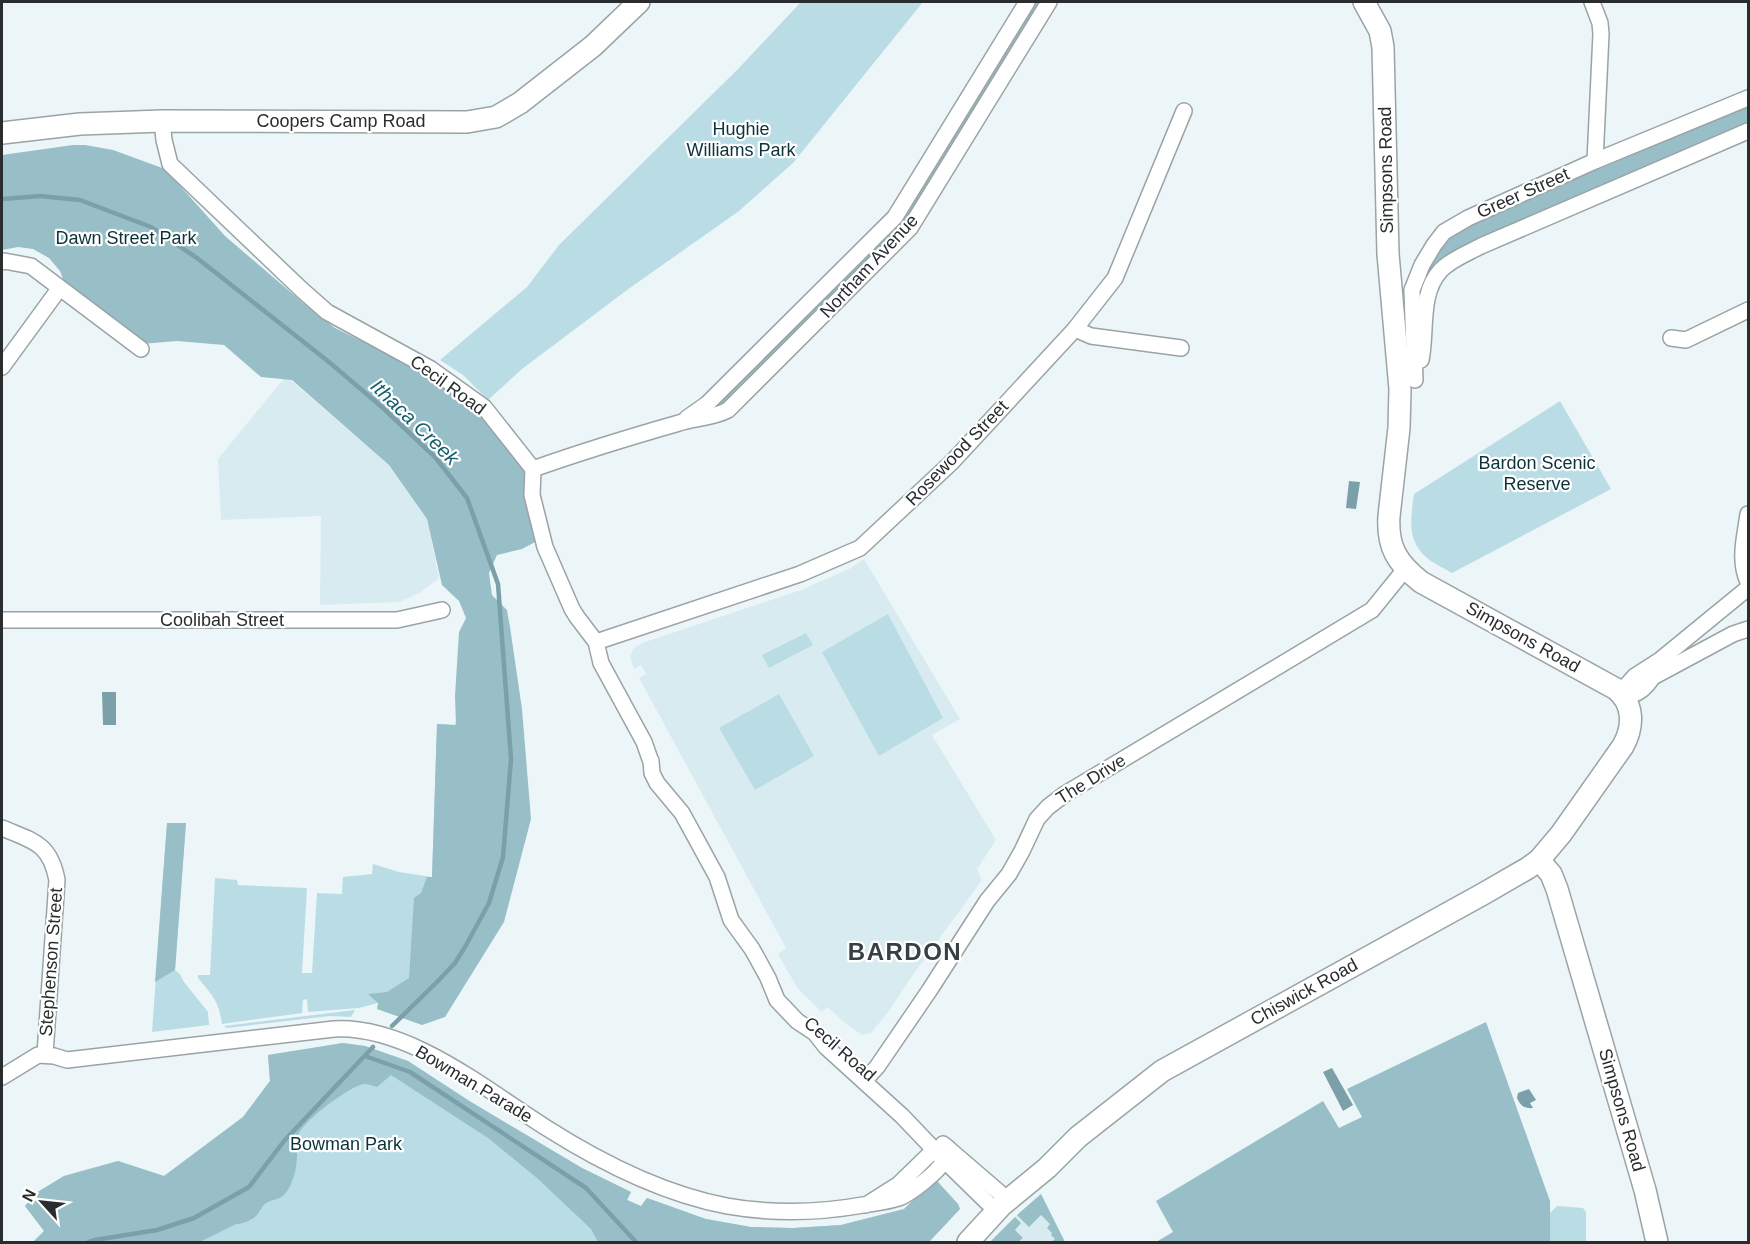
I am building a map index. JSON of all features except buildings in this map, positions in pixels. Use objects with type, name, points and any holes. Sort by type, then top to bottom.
[{"type":"main road","name":"Coopers Camp Road","points":[[2,133],[80,124],[467,122],[496,117],[520,103],[593,46],[639,2]]},
{"type":"main road","name":"Simpsons Road","points":[[1364,2],[1383,38],[1388,244],[1408,384],[1399,428],[1388,530],[1391,544],[1395,554],[1406,568],[1421,582],[1604,681],[1623,695]]},
{"type":"main road","points":[[1539,860],[1627,738],[1630,714],[1623,695]]},
{"type":"main road","name":"Simpsons Road","points":[[1539,860],[1554,880],[1581,967],[1645,1190],[1657,1242]]},
{"type":"main road","name":"Chiswick Road","points":[[953,1242],[1042,1160],[1078,1137],[1162,1071],[1483,894],[1539,860]]},
{"type":"main road","name":"Chiswick Road","points":[[968,1242],[996,1201]]},
{"type":"street","name":"Northam Avenue","points":[[682,422],[707,404],[895,217],[1027,2]]},
{"type":"street","name":"Northam Avenue","points":[[533,469],[563,458],[728,410],[904,236],[1049,2]]},
{"type":"street","points":[[1592,2],[1598,9],[1601,34],[1595,161]]},
{"type":"street","name":"Greer Street","points":[[1408,384],[1412,290],[1419,271],[1438,240],[1449,229],[1468,218],[1595,161],[1749,98]]},
{"type":"street","name":"Rosewood Street","points":[[596,642],[800,574],[860,548],[952,462],[1075,329],[1115,278],[1185,111]]},
{"type":"street","name":"Cecil Road","points":[[162,122],[170,164],[302,290],[327,312],[431,369],[484,407],[533,469],[532,495],[545,547],[577,617],[596,642],[601,663],[644,742],[657,783],[682,813],[717,877],[732,923],[752,949],[777,1000],[796,1021],[815,1033],[826,1047],[867,1077],[920,1134],[996,1201]]},
{"type":"street","name":"Greer Street","points":[[1408,384],[1418,372],[1430,288],[1437,274],[1449,264],[1481,246],[1749,131]]},
{"type":"street","points":[[2,262],[31,266],[141,350]]},
{"type":"street","points":[[2,367],[59,289]]},
{"type":"street","points":[[1671,338],[1686,340],[1749,310]]},
{"type":"street","points":[[1075,329],[1091,336],[1181,348]]},
{"type":"street","points":[[1749,514],[1743,558],[1744,572],[1749,582]]},
{"type":"street","name":"The Drive","points":[[867,1077],[929,991],[987,900],[1009,874],[1023,851],[1036,822],[1047,807],[1372,610],[1406,568]]},
{"type":"street","points":[[1749,588],[1660,660],[1640,672],[1629,682],[1623,695],[1636,694],[1653,677],[1733,634],[1749,629]]},
{"type":"street","name":"Coolibah Street","points":[[2,620],[396,620],[442,609]]},
{"type":"street","points":[[1653,677],[1660,660]]},
{"type":"street","name":"Stephenson Street","points":[[2,828],[40,845],[52,861],[57,880],[45,1054]]},
{"type":"street","name":"Bowman Parade","points":[[45,1054],[67,1060],[334,1029],[350,1028],[371,1031],[406,1043],[445,1063],[579,1147],[640,1178],[686,1195],[727,1206],[795,1212],[839,1209],[902,1197],[923,1182],[942,1153]]},
{"type":"street","points":[[2,1077],[38,1055],[45,1054]]},
{"type":"shaded area","points":[[286,376],[389,465],[427,519],[439,578],[421,592],[400,602],[320,605],[321,516],[221,520],[218,459]]},
{"type":"shaded area","points":[[1349,481],[1360,482],[1356,509],[1346,508]]},
{"type":"shaded area","points":[[864,559],[960,719],[932,735],[996,840],[977,869],[982,880],[888,1012],[871,1033],[862,1035],[827,1007],[822,1012],[798,989],[778,954],[786,948],[639,678],[646,674],[641,665],[634,669],[630,656],[634,648],[642,643],[801,590],[851,568]]},
{"type":"shaded area","points":[[102,692],[116,692],[116,725],[103,725]]},
{"type":"shaded area","points":[[1332,1068],[1353,1105],[1343,1111],[1323,1072]]},
{"type":"shaded area","points":[[1529,1089],[1536,1100],[1530,1103],[1533,1108],[1523,1106],[1517,1098],[1518,1093]]},
{"type":"shaded area","points":[[1041,1194],[1065,1242],[990,1242],[1017,1215]]},
{"type":"green space","name":"Hughie Williams Park","points":[[801,2],[923,2],[793,163],[739,211],[627,290],[522,369],[488,400],[463,375],[440,360],[527,287],[559,245],[738,69]]},
{"type":"green space","points":[[1033,2],[1042,2],[911,218],[725,405],[720,406],[718,401],[887,233]]},
{"type":"green space","points":[[1748,106],[1748,124],[1439,265],[1419,348],[1419,283],[1448,236],[1470,223]]},
{"type":"green space","name":"Dawn Street Park","points":[[73,145],[113,150],[165,169],[225,236],[309,308],[335,328],[427,373],[478,410],[528,469],[528,506],[537,541],[522,549],[497,555],[489,573],[492,595],[507,610],[510,627],[522,709],[531,819],[504,922],[445,1017],[422,1025],[377,1009],[378,1003],[368,994],[387,992],[409,978],[414,898],[421,893],[427,877],[432,877],[437,724],[456,725],[455,696],[459,632],[466,618],[459,601],[442,585],[427,519],[389,465],[292,380],[261,377],[224,345],[177,341],[141,344],[66,287],[60,271],[49,258],[33,249],[18,247],[2,250],[2,155]]},
{"type":"green space","name":"Bardon Scenic Reserve","points":[[1560,401],[1611,489],[1452,573],[1427,558],[1420,551],[1413,536],[1411,520],[1414,494]]},
{"type":"green space","points":[[888,614],[943,718],[879,756],[822,652]]},
{"type":"green space","points":[[806,633],[813,645],[769,668],[762,655]]},
{"type":"green space","points":[[779,694],[814,756],[755,790],[719,728]]},
{"type":"green space","points":[[456,721],[468,722],[420,975],[378,1003],[359,1008],[308,1012],[307,999],[303,1000],[302,1013],[222,1024],[217,1004],[198,978],[198,975],[210,975],[215,878],[237,880],[238,885],[307,888],[302,973],[312,973],[317,893],[342,894],[343,877],[372,874],[373,864],[399,872],[432,877],[437,724],[455,725]]},
{"type":"green space","points":[[167,823],[186,823],[175,970],[208,1012],[209,1025],[152,1032]]},
{"type":"green space","points":[[167,823],[186,823],[175,970],[155,982]]},
{"type":"green space","points":[[355,1010],[351,1017],[330,1016],[227,1028],[224,1026]]},
{"type":"green space","points":[[1486,1022],[1550,1201],[1550,1242],[1156,1242],[1173,1232],[1156,1201],[1323,1101],[1339,1128],[1362,1117],[1347,1089]]},
{"type":"green space","name":"Bowman Park","points":[[343,1043],[365,1046],[408,1061],[471,1102],[582,1168],[631,1192],[627,1200],[641,1206],[647,1198],[706,1219],[751,1227],[793,1228],[841,1225],[904,1209],[932,1182],[937,1181],[960,1209],[929,1242],[33,1242],[44,1231],[25,1206],[36,1193],[64,1176],[118,1161],[164,1176],[243,1117],[270,1081],[268,1055]]},
{"type":"green space","points":[[343,1043],[365,1046],[408,1061],[471,1102],[582,1168],[631,1192],[627,1200],[641,1206],[647,1198],[706,1219],[751,1227],[793,1228],[841,1225],[904,1209],[932,1182],[937,1181],[960,1209],[929,1242],[598,1242],[591,1229],[537,1178],[488,1138],[391,1075],[377,1087],[364,1084],[357,1086],[329,1104],[303,1127],[298,1135],[297,1160],[288,1190],[281,1197],[265,1204],[253,1219],[236,1224],[200,1242],[33,1242],[44,1231],[25,1206],[36,1193],[64,1176],[118,1161],[164,1176],[243,1117],[270,1081],[268,1055]]},
{"type":"green space","points":[[1041,1194],[1065,1242],[1051,1242],[1055,1239],[1047,1228],[1050,1224],[1041,1215],[1029,1227],[1017,1215]]},
{"type":"green space","points":[[1557,1206],[1583,1208],[1586,1212],[1586,1242],[1550,1242],[1550,1213]]},
{"type":"green space","points":[[1015,1217],[1021,1223],[1015,1230],[1023,1238],[1018,1242],[990,1242]]},
{"type":"waterway","name":"Ithaca Creek","points":[[2,199],[40,196],[80,200],[151,227],[197,258],[329,362],[383,408],[435,457],[467,498],[498,584],[511,759],[503,857],[489,903],[455,963],[392,1026]]},
{"type":"waterway","name":"Ithaca Creek","points":[[89,1242],[157,1230],[194,1218],[249,1187],[284,1141],[373,1047]]},
{"type":"waterway","points":[[365,1056],[410,1072],[586,1188],[636,1242]]},
{"type":"district","name":"BARDON","points":[[905,952]]}]
